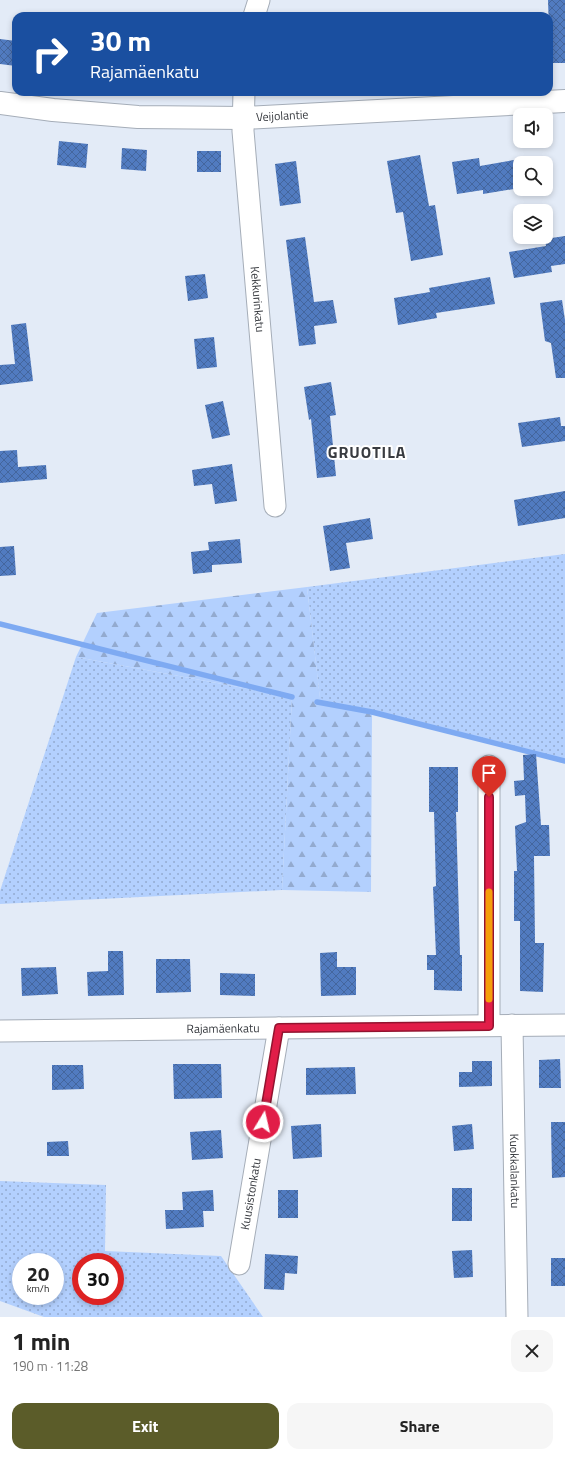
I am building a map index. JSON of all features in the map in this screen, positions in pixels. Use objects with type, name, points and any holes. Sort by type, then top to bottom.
[{"type":"street","points":[[255,12],[259,0]]},
{"type":"street","name":"Kekkurinkatu","points":[[244,96],[243,118],[276,506]]},
{"type":"street","name":"Veijolantie","points":[[0,103],[53,110],[138,117],[243,118],[565,101]]},
{"type":"street","points":[[489,766],[489,1026]]},
{"type":"street","name":"Kuokkalankatu","points":[[512,1025],[517,1317]]},
{"type":"street","name":"Rajamäenkatu","points":[[0,1031],[565,1025]]},
{"type":"street","name":"Kuusistonkatu","points":[[239,1264],[279,1028]]},
{"type":"green space","points":[[565,554],[565,761],[320,699],[307,587]]},
{"type":"green space","points":[[307,587],[320,698],[372,712],[371,892],[282,890],[292,697],[76,657],[97,613]]},
{"type":"green space","points":[[76,657],[292,697],[282,890],[0,904],[0,891]]},
{"type":"green space","points":[[0,1181],[106,1185],[105,1251],[221,1256],[263,1317],[44,1317],[0,1301]]},
{"type":"building","points":[[548,0],[565,0],[565,63],[553,63],[553,12],[548,12]]},
{"type":"building","points":[[0,39],[12,40],[12,66],[0,64]]},
{"type":"building","points":[[59,141],[88,144],[86,168],[57,165]]},
{"type":"building","points":[[122,148],[147,150],[146,171],[121,169]]},
{"type":"building","points":[[197,151],[221,151],[221,172],[197,172]]},
{"type":"building","points":[[420,155],[429,206],[435,205],[443,255],[411,261],[403,212],[396,213],[387,161]]},
{"type":"building","points":[[479,158],[480,166],[513,160],[513,189],[483,194],[483,190],[457,194],[452,162]]},
{"type":"building","points":[[296,161],[301,203],[280,206],[275,164]]},
{"type":"building","points":[[565,236],[565,264],[551,266],[552,272],[514,278],[509,252],[546,246],[546,244],[553,244],[553,238]]},
{"type":"building","points":[[305,237],[314,302],[333,300],[337,323],[314,326],[316,344],[299,346],[286,240]]},
{"type":"building","points":[[205,274],[208,298],[188,301],[185,276]]},
{"type":"building","points":[[490,277],[495,304],[436,313],[437,318],[398,325],[394,298],[430,292],[429,288]]},
{"type":"building","points":[[562,300],[565,320],[565,378],[556,378],[551,343],[545,341],[540,303]]},
{"type":"building","points":[[26,323],[33,381],[0,385],[0,365],[15,364],[11,325]]},
{"type":"building","points":[[214,337],[217,367],[197,369],[194,339]]},
{"type":"building","points":[[331,382],[336,415],[330,416],[336,476],[317,478],[311,419],[309,420],[304,387]]},
{"type":"building","points":[[223,401],[230,435],[212,439],[205,405]]},
{"type":"building","points":[[560,417],[561,426],[565,426],[565,441],[522,447],[518,423]]},
{"type":"building","points":[[17,450],[18,467],[46,465],[47,479],[0,483],[0,451]]},
{"type":"building","points":[[232,464],[237,501],[215,504],[212,484],[194,486],[192,470]]},
{"type":"building","points":[[565,491],[565,518],[518,526],[514,500]]},
{"type":"building","points":[[370,518],[373,539],[346,543],[350,568],[330,571],[323,526]]},
{"type":"building","points":[[240,539],[242,563],[212,565],[212,572],[193,574],[191,552],[209,550],[208,542]]},
{"type":"building","points":[[14,546],[16,575],[0,576],[0,547]]},
{"type":"building","points":[[536,754],[541,825],[549,825],[550,856],[534,856],[535,943],[544,943],[543,992],[520,991],[520,921],[514,921],[514,871],[517,871],[515,826],[526,822],[525,795],[515,796],[514,781],[524,780],[523,755]]},
{"type":"building","points":[[429,767],[458,767],[458,812],[456,812],[460,955],[462,955],[462,991],[434,990],[434,970],[427,970],[427,955],[436,955],[433,887],[436,886],[434,812],[429,812]]},
{"type":"building","points":[[108,951],[123,951],[124,995],[88,996],[87,972],[108,971]]},
{"type":"building","points":[[337,952],[337,967],[356,967],[356,995],[321,996],[320,953]]},
{"type":"building","points":[[156,959],[190,959],[191,992],[156,993]]},
{"type":"building","points":[[56,967],[58,994],[22,996],[21,968]]},
{"type":"building","points":[[220,973],[255,974],[255,996],[220,995]]},
{"type":"building","points":[[560,1059],[561,1088],[539,1088],[539,1060]]},
{"type":"building","points":[[472,1061],[492,1061],[492,1086],[459,1087],[459,1072],[472,1072]]},
{"type":"building","points":[[173,1064],[221,1064],[222,1098],[174,1099]]},
{"type":"building","points":[[52,1065],[83,1065],[84,1089],[52,1090]]},
{"type":"building","points":[[355,1067],[356,1094],[306,1095],[306,1068]]},
{"type":"building","points":[[551,1122],[565,1122],[565,1177],[552,1178]]},
{"type":"building","points":[[321,1124],[322,1157],[293,1159],[291,1126]]},
{"type":"building","points":[[472,1124],[474,1149],[454,1151],[452,1126]]},
{"type":"building","points":[[221,1130],[223,1158],[192,1160],[190,1132]]},
{"type":"building","points":[[68,1141],[69,1156],[47,1156],[47,1142]]},
{"type":"building","points":[[452,1188],[472,1188],[472,1221],[452,1221]]},
{"type":"building","points":[[213,1190],[214,1211],[203,1211],[204,1227],[166,1229],[165,1210],[183,1210],[182,1192]]},
{"type":"building","points":[[278,1190],[298,1190],[298,1218],[278,1218]]},
{"type":"building","points":[[472,1250],[473,1277],[454,1278],[452,1251]]},
{"type":"building","points":[[265,1254],[298,1256],[297,1274],[285,1273],[284,1290],[264,1289]]},
{"type":"building","points":[[551,1258],[565,1258],[565,1286],[551,1286]]},
{"type":"waterway","points":[[0,624],[292,697]]},
{"type":"waterway","points":[[317,702],[372,712],[565,761]]},
{"type":"slow traffic","points":[[489,892],[489,999]]},
{"type":"district","name":"GRUOTILA","points":[[367,452]]},
{"type":"route","points":[[263,1122],[279,1028],[489,1026],[489,797]]}]
